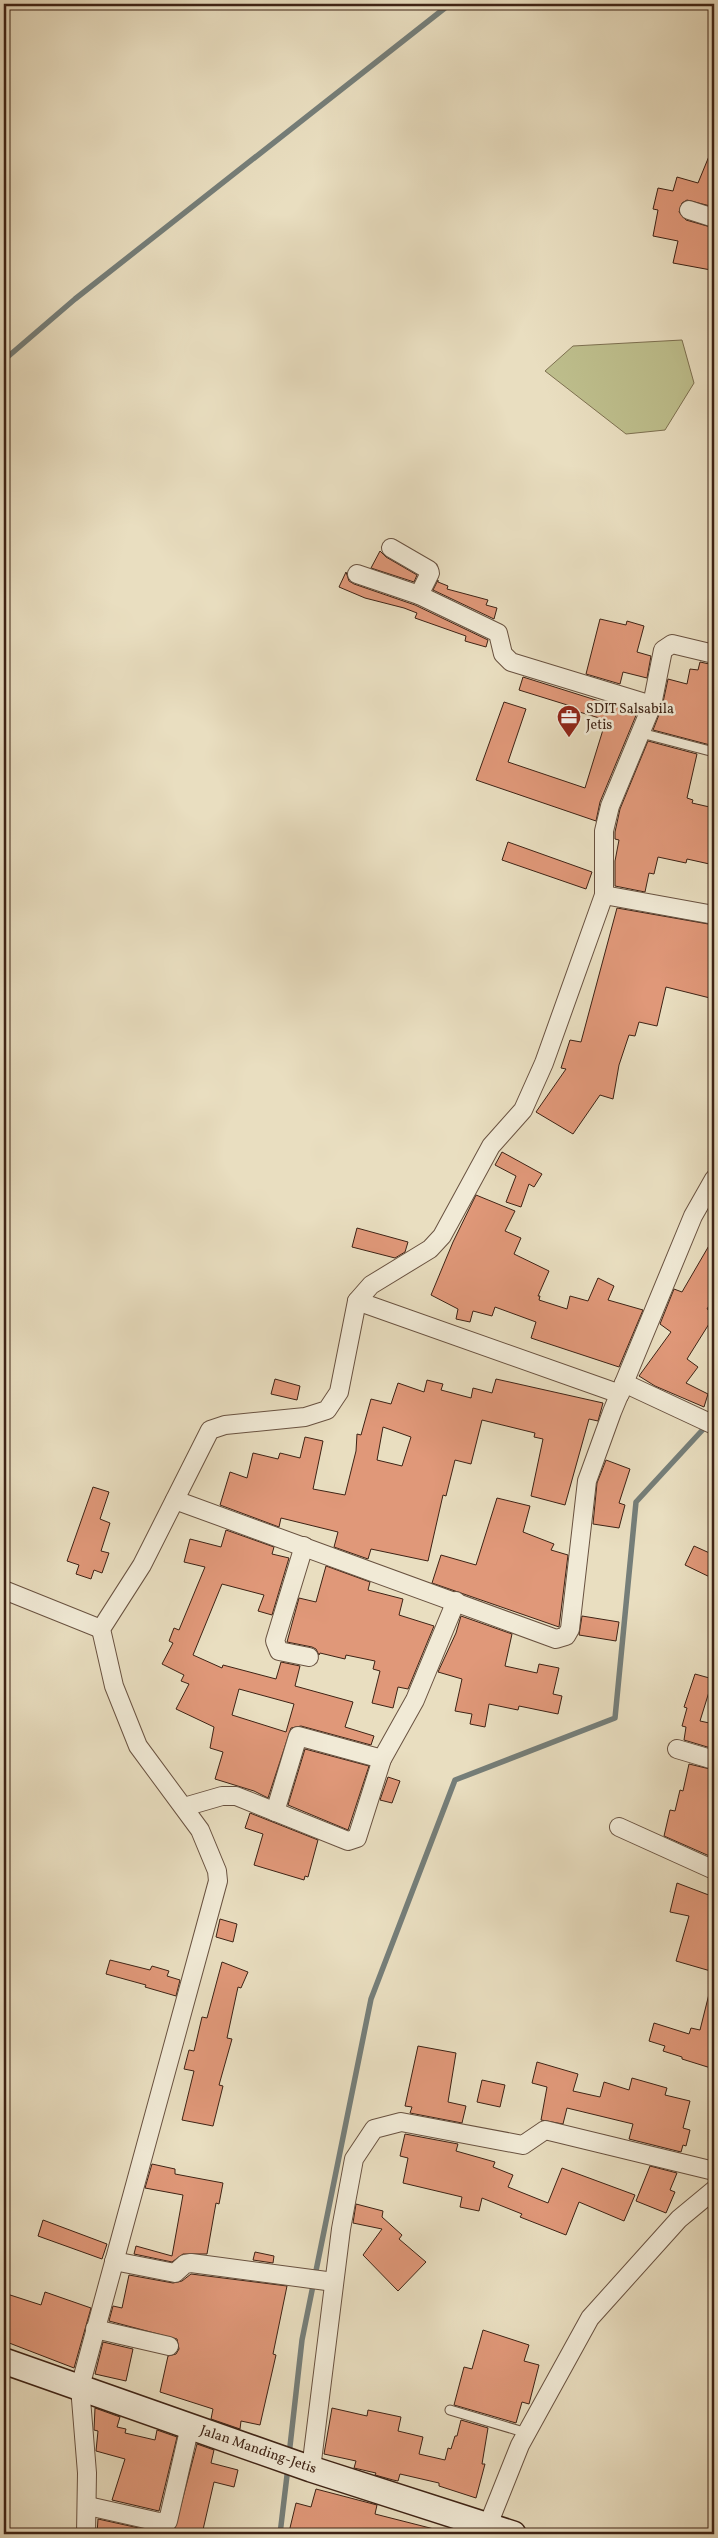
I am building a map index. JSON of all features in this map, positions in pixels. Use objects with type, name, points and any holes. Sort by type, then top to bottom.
[{"type":"main road","name":"Jalan Manding-Jetis","points":[[4,2361],[475,2526],[513,2534]]},
{"type":"street","points":[[689,210],[714,218]]},
{"type":"street","points":[[392,548],[429,570],[430,573],[419,595]]},
{"type":"street","points":[[357,574],[419,595],[498,633],[503,654],[511,662],[652,705]]},
{"type":"street","points":[[86,2534],[88,2506],[80,2387],[217,1889],[217,1871],[200,1830],[195,1803],[138,1746],[114,1686],[100,1629],[142,1566],[210,1430],[225,1425],[305,1417],[327,1410],[339,1392],[357,1301],[371,1285],[430,1249],[442,1236],[491,1146],[523,1110],[544,1063],[604,895],[604,831],[610,806],[652,705],[663,650],[672,644],[687,646],[714,654]]},
{"type":"street","points":[[604,895],[714,915]]},
{"type":"street","points":[[175,1500],[556,1639],[566,1636],[570,1629],[587,1481],[622,1389],[693,1216],[714,1179]]},
{"type":"street","points":[[357,1301],[622,1389],[698,1417],[714,1425]]},
{"type":"street","points":[[304,1546],[275,1641],[279,1651],[309,1657]]},
{"type":"street","points":[[4,1590],[100,1629]]},
{"type":"street","points":[[195,1803],[236,1796],[341,1839],[353,1841],[357,1838],[382,1759],[415,1700],[456,1601]]},
{"type":"street","points":[[275,1812],[298,1736],[382,1759]]},
{"type":"street","points":[[676,1749],[714,1760]]},
{"type":"street","points":[[619,1827],[714,1870]]},
{"type":"street","points":[[306,2468],[331,2281],[354,2159],[374,2129],[401,2122],[522,2145],[545,2130],[714,2171]]},
{"type":"street","points":[[475,2526],[590,2318],[679,2219],[714,2190]]},
{"type":"street","points":[[114,2261],[175,2273],[185,2264],[191,2263],[331,2281]]},
{"type":"street","points":[[95,2329],[169,2346]]},
{"type":"street","points":[[88,2506],[159,2522],[168,2521],[190,2426]]},
{"type":"lane","points":[[641,733],[714,752]]},
{"type":"lane","points":[[450,2410],[527,2433]]},
{"type":"green space","points":[[682,340],[694,383],[665,430],[626,434],[545,371],[573,346]]},
{"type":"building","points":[[714,144],[714,207],[687,200],[682,203],[679,212],[686,220],[714,228],[714,257],[711,270],[673,263],[678,241],[653,236],[658,210],[653,209],[658,188],[673,191],[677,177],[698,183]]},
{"type":"building","points":[[380,551],[386,557],[417,575],[414,582],[371,568]]},
{"type":"building","points":[[346,572],[349,581],[354,584],[415,605],[488,640],[486,647],[465,641],[466,636],[415,618],[417,613],[365,598],[339,587]]},
{"type":"building","points":[[438,580],[438,582],[448,586],[447,589],[488,600],[486,605],[497,608],[494,619],[433,590]]},
{"type":"building","points":[[600,619],[626,625],[627,621],[644,626],[637,652],[651,656],[647,678],[623,672],[620,684],[586,674]]},
{"type":"building","points":[[700,662],[714,665],[714,746],[653,730],[662,707],[668,679],[687,684],[690,669],[698,670]]},
{"type":"building","points":[[523,677],[637,713],[600,802],[596,821],[476,780],[504,702],[526,709],[508,762],[585,788],[606,720],[576,711],[577,708],[519,690]]},
{"type":"building","points":[[648,741],[697,754],[687,798],[693,800],[692,803],[714,808],[714,865],[687,859],[686,863],[658,857],[654,874],[649,873],[645,892],[615,886],[615,861],[619,840],[615,839],[615,832],[620,809]]},
{"type":"building","points":[[508,842],[592,872],[586,889],[502,860]]},
{"type":"building","points":[[617,908],[714,925],[714,999],[666,987],[657,1026],[639,1022],[635,1036],[629,1035],[619,1065],[613,1099],[600,1095],[573,1134],[536,1112],[566,1069],[561,1068],[570,1040],[581,1042]]},
{"type":"building","points":[[502,1152],[542,1174],[534,1187],[529,1184],[521,1207],[506,1202],[516,1176],[495,1165]]},
{"type":"building","points":[[476,1195],[515,1211],[505,1231],[521,1238],[514,1254],[549,1271],[538,1296],[540,1296],[539,1300],[567,1309],[570,1296],[588,1301],[598,1278],[614,1286],[608,1300],[643,1310],[619,1367],[531,1338],[536,1322],[495,1307],[492,1316],[473,1311],[470,1322],[456,1319],[458,1309],[431,1295],[453,1242]]},
{"type":"building","points":[[357,1228],[408,1242],[405,1252],[395,1258],[352,1247]]},
{"type":"building","points":[[714,1237],[714,1297],[707,1309],[714,1313],[714,1316],[687,1359],[698,1367],[686,1383],[708,1394],[704,1407],[655,1386],[639,1376],[671,1332],[660,1324],[674,1289],[682,1292]]},
{"type":"building","points":[[275,1379],[300,1386],[297,1400],[271,1394]]},
{"type":"building","points":[[496,1379],[603,1403],[598,1421],[589,1419],[565,1505],[531,1496],[543,1439],[534,1437],[535,1433],[482,1420],[471,1464],[455,1460],[446,1496],[443,1495],[428,1561],[371,1549],[368,1559],[334,1547],[338,1532],[281,1518],[279,1527],[220,1505],[230,1472],[247,1478],[253,1453],[278,1459],[280,1453],[300,1458],[305,1437],[323,1441],[313,1489],[345,1495],[356,1451],[357,1434],[361,1435],[371,1399],[391,1404],[398,1383],[424,1392],[427,1380],[443,1384],[441,1390],[471,1398],[473,1388],[492,1393]],"holes":[[[383,1427],[411,1437],[402,1466],[377,1460]]]},
{"type":"building","points":[[606,1460],[630,1469],[619,1503],[625,1505],[619,1528],[593,1524],[597,1483]]},
{"type":"building","points":[[93,1487],[109,1492],[100,1519],[110,1523],[101,1551],[109,1553],[102,1573],[94,1570],[91,1579],[76,1574],[79,1565],[67,1561]]},
{"type":"building","points":[[497,1498],[530,1506],[523,1532],[554,1544],[551,1550],[568,1555],[559,1627],[432,1583],[441,1555],[476,1565]]},
{"type":"building","points":[[226,1530],[274,1547],[272,1554],[289,1558],[272,1615],[258,1611],[264,1595],[222,1584],[193,1655],[222,1668],[223,1665],[276,1679],[281,1662],[300,1666],[295,1686],[353,1702],[345,1727],[374,1736],[371,1745],[301,1726],[291,1728],[268,1798],[254,1791],[215,1779],[223,1752],[210,1748],[214,1727],[176,1709],[189,1684],[181,1681],[184,1675],[162,1664],[173,1643],[169,1641],[174,1628],[179,1630],[205,1567],[184,1562],[190,1539],[221,1547]],"holes":[[[239,1689],[294,1704],[286,1732],[232,1715]]]},
{"type":"building","points":[[694,1546],[714,1555],[714,1579],[685,1565]]},
{"type":"building","points":[[326,1566],[370,1582],[368,1590],[403,1599],[399,1615],[434,1626],[408,1689],[398,1687],[393,1708],[372,1703],[380,1671],[373,1669],[375,1661],[346,1655],[345,1659],[320,1653],[319,1655],[316,1649],[312,1647],[287,1642],[299,1598],[316,1602]]},
{"type":"building","points":[[461,1616],[512,1634],[505,1666],[537,1673],[539,1664],[559,1668],[553,1694],[562,1696],[558,1714],[519,1706],[518,1710],[489,1704],[485,1727],[470,1724],[472,1714],[455,1711],[462,1679],[438,1672],[456,1633]]},
{"type":"building","points":[[582,1616],[619,1622],[616,1641],[579,1635]]},
{"type":"building","points":[[695,1674],[713,1679],[700,1721],[714,1724],[714,1749],[684,1740],[686,1727],[682,1726],[687,1708],[684,1707]]},
{"type":"building","points":[[305,1749],[369,1766],[348,1830],[288,1805]]},
{"type":"building","points":[[689,1764],[714,1770],[714,1858],[664,1836],[670,1810],[675,1811],[680,1790],[683,1791]]},
{"type":"building","points":[[388,1777],[400,1781],[392,1803],[380,1800]]},
{"type":"building","points":[[250,1813],[318,1840],[308,1877],[305,1876],[304,1880],[254,1865],[263,1834],[245,1828]]},
{"type":"building","points":[[677,1883],[714,1897],[714,1972],[676,1961],[689,1916],[670,1912]]},
{"type":"building","points":[[220,1919],[237,1924],[233,1942],[216,1937]]},
{"type":"building","points":[[110,1960],[150,1970],[152,1966],[169,1971],[167,1976],[180,1980],[176,1996],[106,1974]]},
{"type":"building","points":[[222,1962],[248,1972],[241,1988],[238,1987],[227,2038],[232,2039],[219,2085],[223,2086],[213,2126],[182,2120],[194,2071],[184,2069],[189,2050],[194,2051],[202,2017],[207,2018]]},
{"type":"building","points":[[709,1994],[714,1994],[714,2069],[663,2051],[665,2046],[649,2041],[654,2023],[689,2034],[691,2028],[700,2030]]},
{"type":"building","points":[[418,2046],[456,2053],[448,2102],[466,2106],[462,2123],[410,2113],[412,2107],[405,2106]]},
{"type":"building","points":[[537,2062],[578,2074],[573,2091],[600,2097],[604,2082],[629,2090],[632,2078],[667,2088],[665,2095],[690,2101],[683,2128],[690,2130],[686,2146],[683,2145],[681,2152],[629,2139],[633,2124],[567,2108],[563,2124],[541,2120],[547,2087],[532,2083]]},
{"type":"building","points":[[482,2080],[505,2085],[500,2107],[477,2102]]},
{"type":"building","points":[[405,2134],[458,2144],[456,2151],[495,2162],[493,2167],[513,2175],[508,2187],[548,2203],[562,2168],[635,2195],[624,2221],[579,2202],[566,2235],[520,2217],[522,2214],[482,2198],[479,2211],[460,2207],[462,2197],[403,2183],[408,2158],[400,2156]]},
{"type":"building","points":[[152,2164],[175,2169],[175,2174],[223,2183],[219,2204],[216,2203],[207,2254],[183,2254],[172,2262],[134,2254],[136,2246],[172,2256],[183,2195],[145,2188]]},
{"type":"building","points":[[650,2166],[677,2173],[670,2190],[675,2192],[666,2213],[636,2201]]},
{"type":"building","points":[[356,2204],[383,2211],[382,2217],[402,2235],[399,2239],[426,2262],[398,2291],[363,2255],[382,2229],[353,2223]]},
{"type":"building","points":[[43,2220],[107,2244],[102,2259],[38,2236]]},
{"type":"building","points":[[255,2252],[274,2256],[273,2263],[253,2260]]},
{"type":"building","points":[[191,2274],[287,2286],[273,2354],[276,2355],[260,2425],[241,2421],[240,2429],[211,2419],[213,2409],[160,2392],[168,2356],[176,2354],[179,2349],[177,2339],[109,2321],[113,2306],[122,2308],[129,2275],[173,2283],[182,2281]]},
{"type":"building","points":[[45,2292],[91,2308],[74,2368],[4,2341],[4,2293],[41,2305]]},
{"type":"building","points":[[483,2330],[529,2345],[524,2361],[539,2365],[529,2404],[522,2402],[516,2423],[454,2405],[464,2367],[472,2369]]},
{"type":"building","points":[[103,2342],[133,2349],[126,2381],[95,2374]]},
{"type":"building","points":[[95,2408],[120,2417],[117,2427],[126,2429],[125,2433],[155,2440],[157,2430],[177,2437],[159,2511],[112,2500],[125,2459],[96,2451],[98,2431],[94,2430]]},
{"type":"building","points":[[332,2408],[367,2416],[368,2410],[401,2417],[398,2431],[423,2437],[419,2454],[445,2460],[448,2448],[451,2449],[455,2436],[457,2436],[461,2420],[488,2428],[482,2464],[485,2464],[476,2498],[439,2486],[439,2483],[400,2474],[398,2481],[375,2475],[376,2473],[354,2468],[356,2461],[324,2454]]},
{"type":"building","points":[[197,2444],[214,2450],[211,2463],[238,2470],[234,2487],[214,2482],[202,2534],[97,2534],[98,2519],[157,2532],[175,2528]]},
{"type":"building","points":[[316,2489],[377,2505],[375,2514],[434,2529],[434,2534],[289,2532],[296,2503],[311,2507]]},
{"type":"waterway","points":[[4,360],[75,299],[450,4]]},
{"type":"waterway","points":[[289,2455],[302,2340],[371,1999],[455,1780],[615,1718],[636,1502],[708,1424]]},
{"type":"waterway","points":[[280,2534],[288,2467]]},
{"type":"place","name":"SDIT Salsabila Jetis","points":[[569,738]]}]
